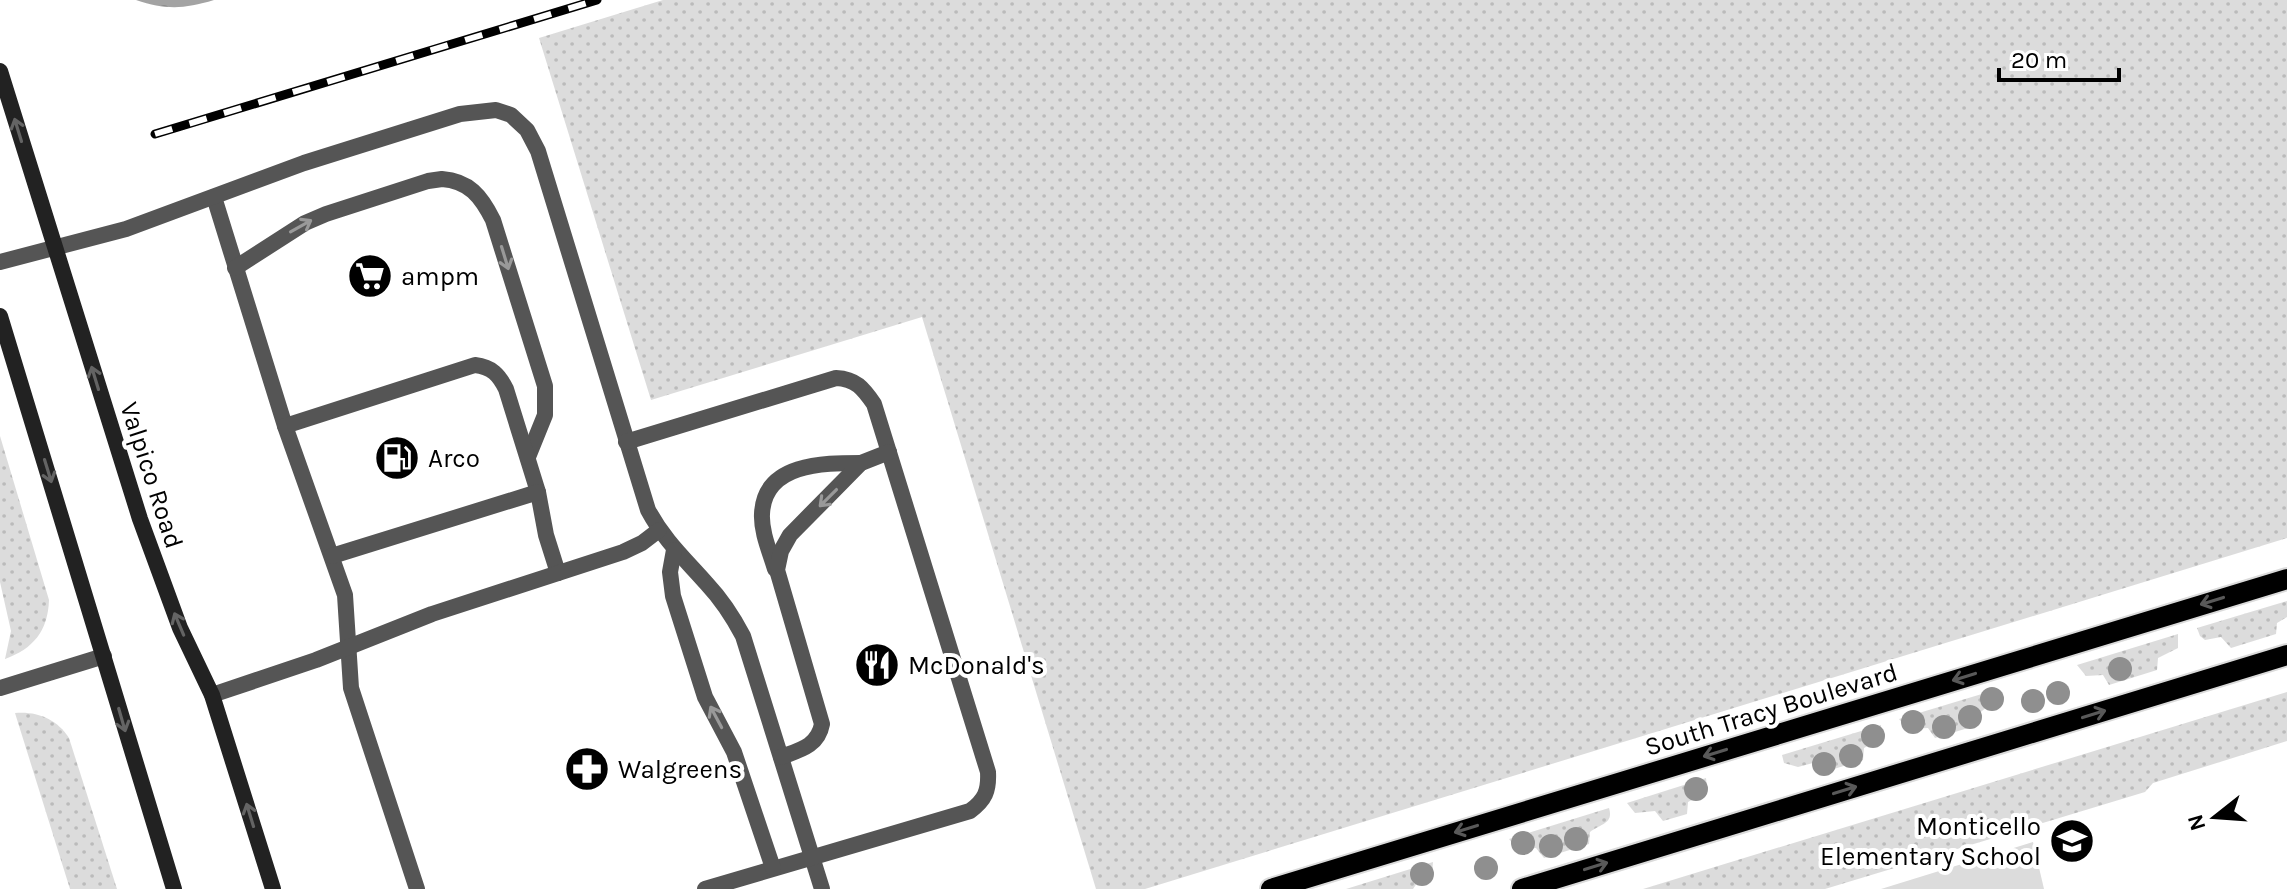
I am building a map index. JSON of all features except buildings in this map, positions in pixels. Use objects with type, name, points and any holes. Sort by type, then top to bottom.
[{"type":"main road","name":"Valpico Road","points":[[0,71],[159,574],[180,628],[212,695],[273,889]]},
{"type":"main road","points":[[0,316],[174,889]]},
{"type":"main road","name":"South Tracy Boulevard","points":[[1271,889],[2287,579]]},
{"type":"main road","points":[[1522,889],[2287,655]]},
{"type":"lane","points":[[0,262],[126,229],[304,163],[460,114],[496,110],[511,115],[527,130],[538,151],[648,510],[674,550],[708,584],[729,611],[743,636],[822,889]]},
{"type":"lane","points":[[235,268],[305,223],[346,206],[442,179],[458,180],[472,189],[485,203],[493,220],[545,386],[545,415],[528,457]]},
{"type":"lane","points":[[214,197],[285,426],[345,595],[351,688],[417,889]]},
{"type":"lane","points":[[285,426],[475,365],[486,366],[499,375],[506,389],[538,492],[546,535],[558,573]]},
{"type":"lane","points":[[626,442],[836,378],[848,379],[861,386],[874,404],[988,772],[989,787],[983,801],[970,811],[705,889]]},
{"type":"lane","points":[[781,757],[813,743],[820,734],[822,724],[765,537],[762,515],[766,494],[775,480],[790,472],[833,463],[861,463],[889,452]]},
{"type":"lane","points":[[782,591],[777,570],[781,551],[790,535],[861,463]]},
{"type":"lane","points":[[332,556],[538,492]]},
{"type":"lane","points":[[212,695],[349,648],[432,614],[623,552],[659,530]]},
{"type":"lane","points":[[674,550],[670,572],[673,596],[705,697],[734,752],[773,868]]},
{"type":"lane","points":[[0,688],[104,656]]},
{"type":"shaded area","points":[[663,0],[2287,0],[2287,538],[1145,889],[1096,889],[922,317],[651,400],[539,38]]},
{"type":"shaded area","points":[[0,436],[49,600],[46,621],[37,637],[24,650],[5,659],[11,631],[0,582]]},
{"type":"shaded area","points":[[2287,601],[2287,617],[2277,623],[2276,634],[2231,648],[2221,637],[2205,640],[2197,628]]},
{"type":"shaded area","points":[[2178,634],[2178,648],[2158,658],[2157,670],[2109,685],[2103,675],[2086,676],[2077,665]]},
{"type":"shaded area","points":[[1995,690],[1997,699],[1977,715],[1978,725],[1935,738],[1928,728],[1907,729],[1899,719]]},
{"type":"shaded area","points":[[2287,692],[2287,741],[2153,783],[2145,792],[1825,889],[1643,889]]},
{"type":"shaded area","points":[[15,713],[31,713],[46,718],[59,726],[69,738],[117,889],[70,889]]},
{"type":"shaded area","points":[[1881,725],[1881,738],[1864,748],[1863,760],[1821,773],[1813,763],[1798,767],[1784,763],[1782,755]]},
{"type":"shaded area","points":[[1706,778],[1707,792],[1688,802],[1687,814],[1663,821],[1655,811],[1635,813],[1627,803]]},
{"type":"shaded area","points":[[1609,808],[1608,821],[1590,832],[1589,844],[1544,858],[1536,848],[1517,849],[1509,839]]},
{"type":"shaded area","points":[[2033,842],[2044,889],[1881,889]]},
{"type":"shaded area","points":[[1433,862],[1432,874],[1419,880],[1413,889],[1346,889]]},
{"type":"water","points":[[136,0],[214,0],[175,7]]},
{"type":"railway","points":[[155,134],[597,0]]},
{"type":"place","name":"ampm","points":[[370,276]]},
{"type":"place","name":"Arco","points":[[397,458]]},
{"type":"place","name":"McDonald's","points":[[877,665]]},
{"type":"place","name":"Walgreens","points":[[587,769]]},
{"type":"place","name":"Monticello Elementary School","points":[[2072,841]]}]
